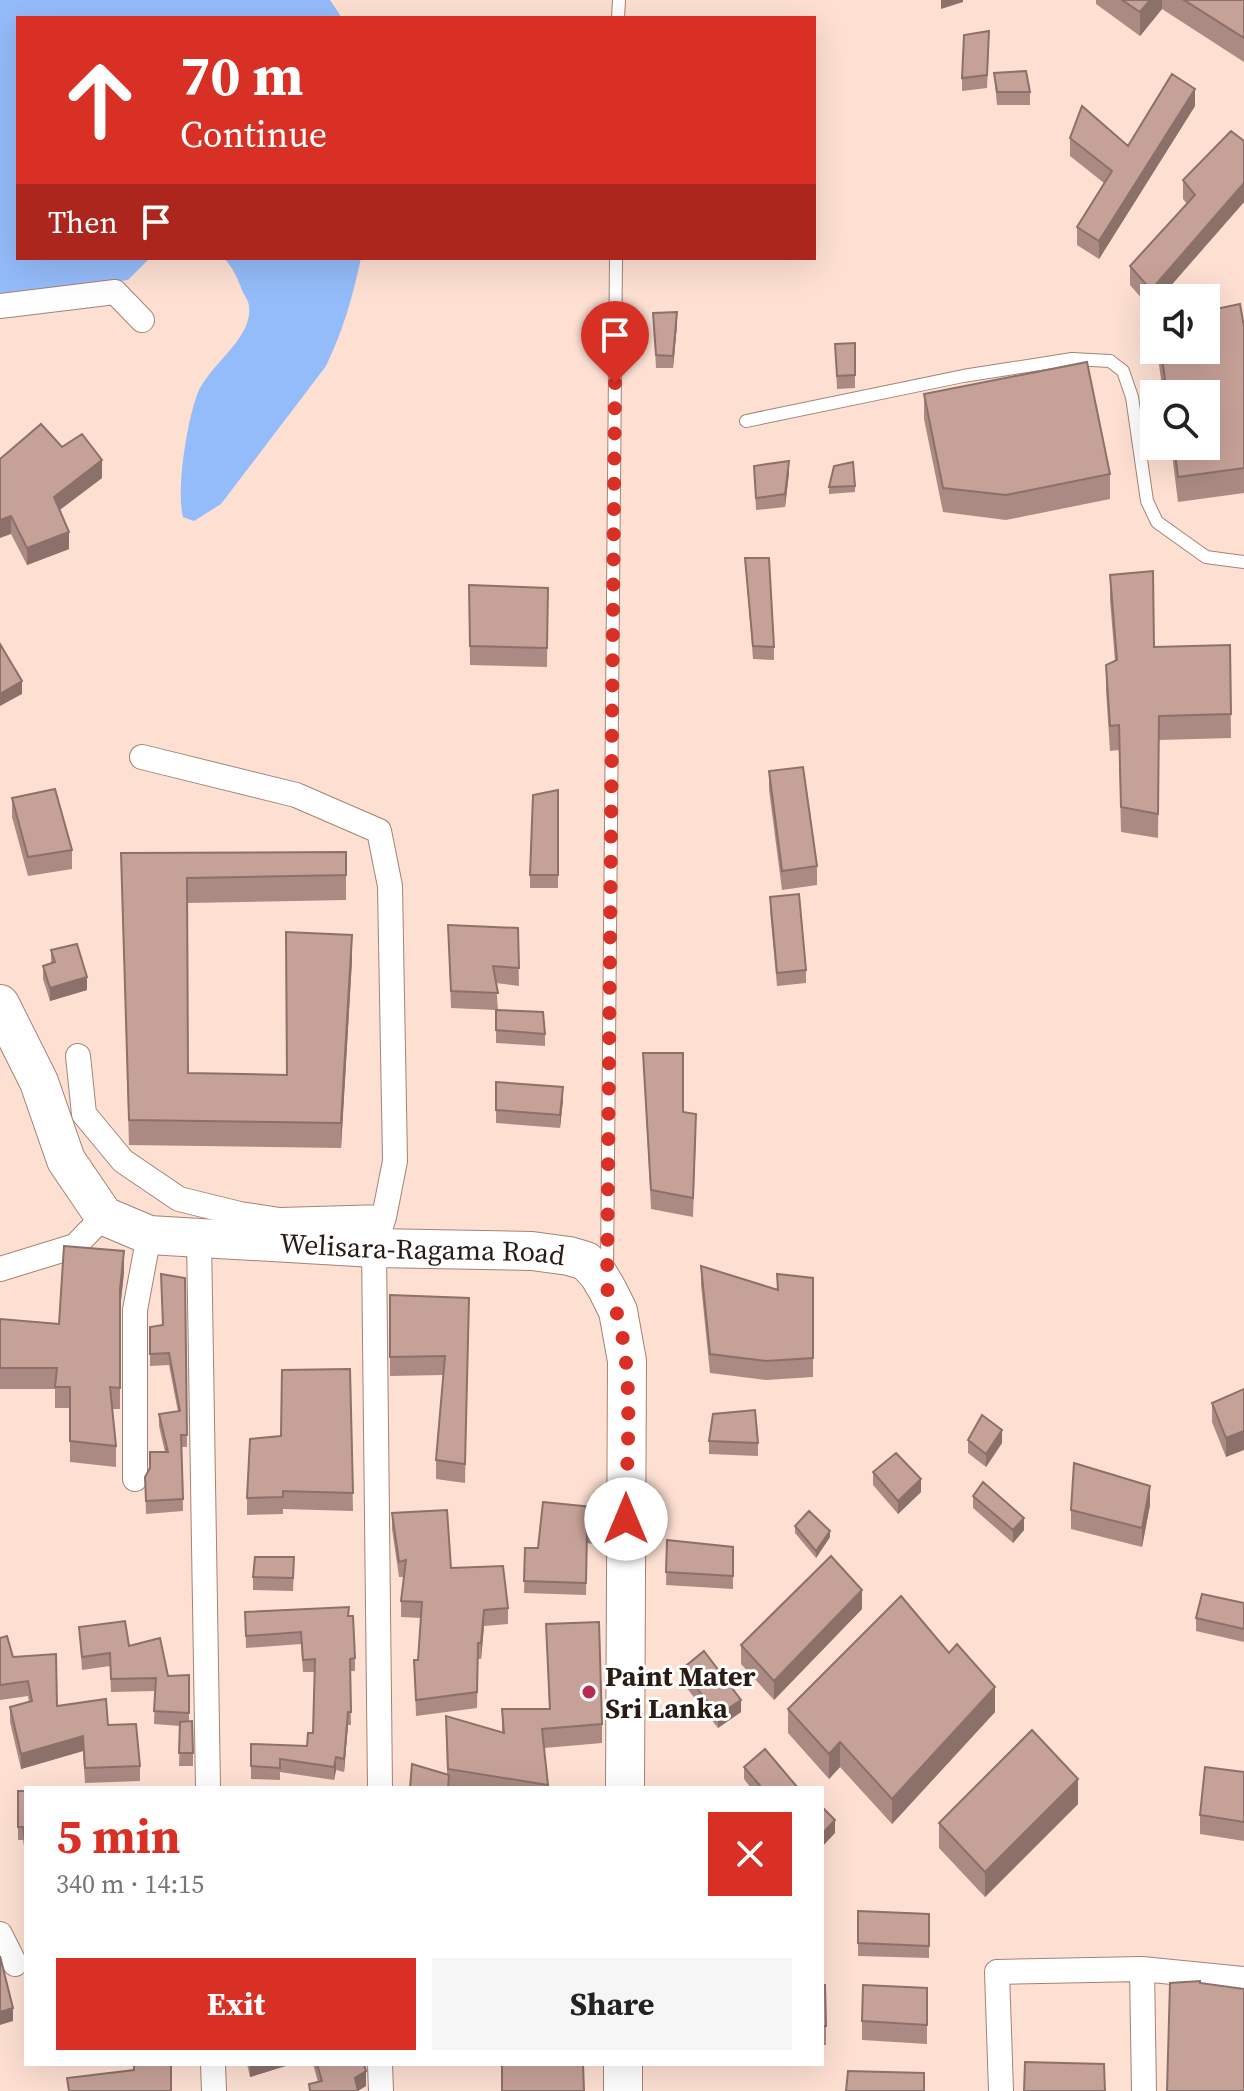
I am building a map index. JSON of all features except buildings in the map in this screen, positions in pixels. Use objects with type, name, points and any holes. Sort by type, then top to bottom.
[{"type":"main road","points":[[0,1004],[39,1082],[66,1160],[104,1216]]},
{"type":"main road","name":"Welisara-Ragama Road","points":[[104,1216],[149,1235],[199,1238],[379,1232],[569,1256],[586,1261],[607,1289],[618,1311],[627,1361],[625,1786]]},
{"type":"main road","points":[[623,2066],[623,2091]]},
{"type":"street","points":[[0,306],[115,292],[142,320]]},
{"type":"street","points":[[142,757],[296,795],[379,831],[390,886],[395,1161],[379,1232],[380,1786]]},
{"type":"street","points":[[78,1056],[84,1114],[123,1161],[179,1199],[240,1214],[379,1232]]},
{"type":"street","points":[[0,1269],[75,1246],[104,1216]]},
{"type":"street","points":[[135,1479],[135,1310],[149,1235]]},
{"type":"street","points":[[199,1238],[208,1786]]},
{"type":"street","points":[[0,1934],[15,1964]]},
{"type":"street","points":[[1001,2091],[997,1972],[1142,1969],[1244,1979]]},
{"type":"street","points":[[1142,1969],[1144,2091]]},
{"type":"street","points":[[213,2066],[214,2091]]},
{"type":"street","points":[[380,2066],[381,2091]]},
{"type":"lane","points":[[607,1289],[616,260]]},
{"type":"lane","points":[[746,421],[963,376],[1072,359],[1110,361],[1123,371],[1132,397],[1147,501],[1157,522],[1206,557],[1244,562]]},
{"type":"water","points":[[0,0],[330,0],[341,16],[16,16],[16,260],[148,260],[128,280],[0,298]]},
{"type":"water","points":[[225,260],[361,260],[347,313],[326,366],[221,504],[194,521],[183,517],[181,505],[186,438],[193,407],[203,384],[237,341],[248,319],[247,300]]},
{"type":"place","name":"Paint Mater Sri Lanka","points":[[589,1692]]},
{"type":"route","points":[[615,383],[607,1289],[618,1311],[627,1361],[626,1519]]}]
